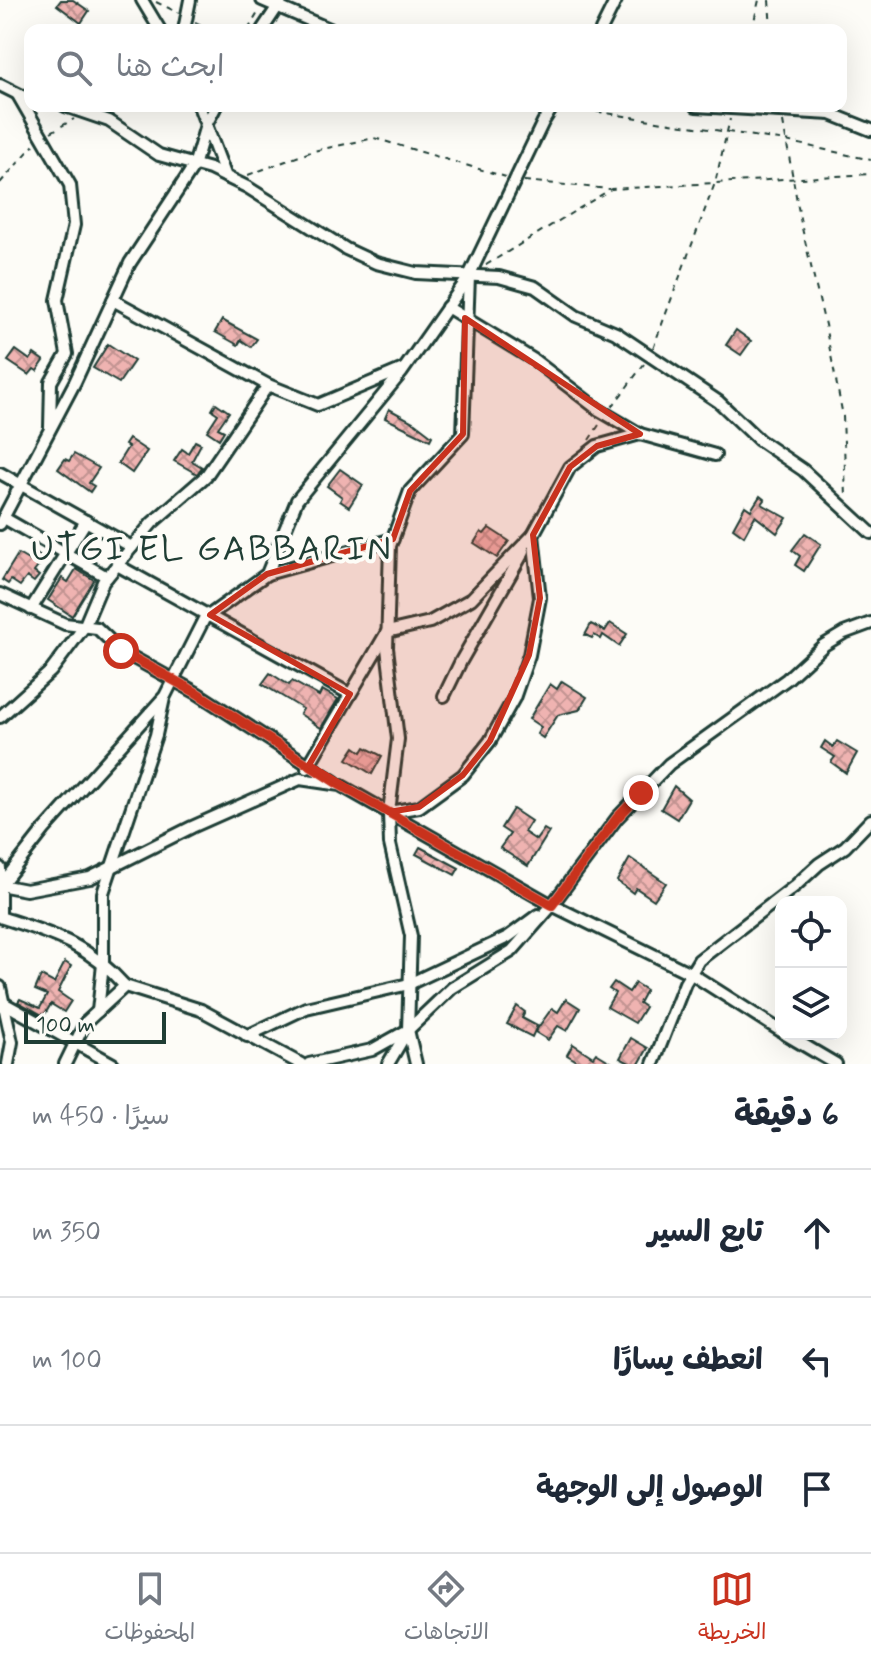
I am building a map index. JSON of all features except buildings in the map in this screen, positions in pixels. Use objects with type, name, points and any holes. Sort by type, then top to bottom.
[{"type":"street","points":[[142,0],[156,24]]},
{"type":"street","points":[[185,24],[190,0]]},
{"type":"street","points":[[604,24],[616,0]]},
{"type":"street","points":[[264,1],[279,3],[320,24]]},
{"type":"street","points":[[266,24],[279,3]]},
{"type":"street","points":[[0,85],[24,98]]},
{"type":"street","points":[[18,95],[24,105]]},
{"type":"street","points":[[28,112],[70,185],[74,225],[57,300],[67,354],[51,382],[50,430]]},
{"type":"street","points":[[83,112],[109,121],[159,155],[210,169],[247,187],[346,249],[376,263],[416,273],[511,279],[535,287],[576,316],[607,328],[719,402],[759,440],[803,470],[871,533]]},
{"type":"street","points":[[201,112],[226,177]]},
{"type":"street","points":[[107,577],[2,521],[75,382],[130,263],[194,166],[213,112]]},
{"type":"street","points":[[267,574],[297,500],[403,369],[469,276],[549,112]]},
{"type":"street","points":[[798,112],[831,114],[871,130]]},
{"type":"street","points":[[416,1064],[408,1030],[411,936],[390,844],[389,812],[398,739],[387,632],[390,546],[410,491],[463,434],[465,318],[469,276]]},
{"type":"street","points":[[113,300],[268,385],[318,405],[403,369]]},
{"type":"street","points":[[447,307],[534,360],[607,414],[640,434],[715,455]]},
{"type":"street","points":[[0,717],[51,671],[84,627],[107,577],[152,523],[206,476],[268,385]]},
{"type":"street","points":[[444,696],[570,467],[597,446],[640,434]]},
{"type":"street","points":[[0,473],[132,547]]},
{"type":"street","points":[[31,609],[86,521]]},
{"type":"street","points":[[1,902],[26,890],[90,878],[300,779],[387,632],[430,622],[471,599],[533,535]]},
{"type":"street","points":[[389,812],[419,807],[463,775],[490,741],[514,698],[529,655],[540,598],[533,535]]},
{"type":"street","points":[[98,1011],[103,964],[103,893],[156,735],[165,696],[204,619],[267,574],[393,539]]},
{"type":"street","points":[[117,565],[350,694]]},
{"type":"street","points":[[0,594],[65,624],[97,628],[121,651],[173,680],[340,785],[552,905],[690,973],[775,1028]]},
{"type":"street","points":[[309,1064],[372,1050],[408,1030],[452,988],[512,951],[552,905],[617,818],[669,764],[787,679],[824,645],[871,623]]},
{"type":"street","points":[[1,885],[44,830],[165,696]]},
{"type":"street","points":[[300,779],[340,785]]},
{"type":"street","points":[[653,1064],[690,973],[699,960],[819,864],[845,847],[871,820]]},
{"type":"street","points":[[0,868],[0,917],[67,939],[103,964],[125,986],[201,1010],[301,1064]]},
{"type":"street","points":[[1,885],[26,890]]},
{"type":"street","points":[[247,1036],[306,1008],[409,984],[508,937],[552,905]]},
{"type":"street","points":[[65,1064],[85,1023],[125,986]]},
{"type":"street","points":[[0,987],[12,1042],[8,1064]]},
{"type":"street","points":[[2,1002],[113,1064]]},
{"type":"street","points":[[388,1064],[408,1030]]},
{"type":"street","points":[[795,1040],[836,1064]]},
{"type":"path","points":[[753,24],[759,0]]},
{"type":"path","points":[[769,0],[771,24]]},
{"type":"path","points":[[251,24],[264,1]]},
{"type":"path","points":[[599,112],[786,141],[871,160]]},
{"type":"path","points":[[585,446],[650,356],[715,183],[732,112]]},
{"type":"path","points":[[781,112],[843,416],[847,511]]},
{"type":"path","points":[[226,177],[251,175],[313,151],[374,138],[515,180],[611,189],[871,174]]},
{"type":"path","points":[[469,276],[611,189]]},
{"type":"highlighted area","points":[[465,318],[640,434],[597,446],[570,467],[533,535],[540,598],[529,655],[490,741],[463,775],[419,807],[389,812],[309,765],[350,694],[210,615],[267,574],[393,539],[410,491],[463,434]]},
{"type":"district","name":"UTGI EL GABBARIN","points":[[212,547]]},
{"type":"route","points":[[121,651],[197,693],[340,785],[552,905],[617,818],[641,793]]}]
